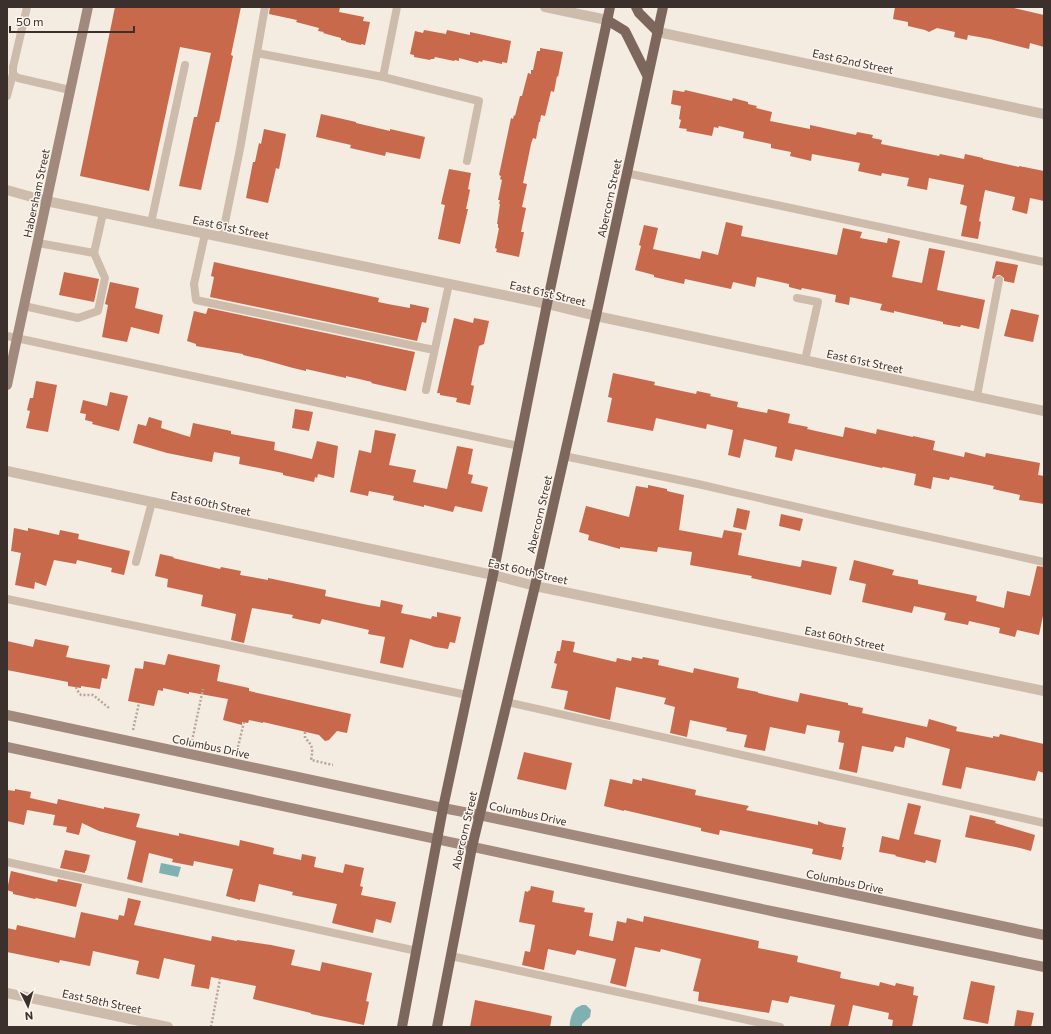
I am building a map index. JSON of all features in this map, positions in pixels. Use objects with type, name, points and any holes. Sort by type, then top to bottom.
[{"type":"main road","points":[[402,1027],[443,808],[493,575],[547,304],[610,7]]},
{"type":"main road","points":[[636,7],[658,32]]},
{"type":"main road","name":"Abercorn Street","points":[[437,1027],[479,815],[535,586],[596,316],[647,75],[663,7]]},
{"type":"main road","points":[[607,20],[625,31],[647,75]]},
{"type":"street","name":"Habersham Street","points":[[7,385],[12,337],[24,306],[88,7]]},
{"type":"street","points":[[545,7],[607,20]]},
{"type":"street","name":"East 62nd Street","points":[[658,32],[1044,114]]},
{"type":"street","name":"East 61st Street","points":[[7,190],[46,201],[547,304],[596,316],[1044,411]]},
{"type":"street","name":"East 60th Street","points":[[7,471],[493,575],[535,586],[1044,691]]},
{"type":"street","name":"Columbus Drive","points":[[7,715],[1044,936]]},
{"type":"street","points":[[7,747],[437,838],[472,847],[776,912],[1044,967]]},
{"type":"street","name":"East 58th Street","points":[[7,992],[168,1027]]},
{"type":"lane","points":[[7,96],[27,7]]},
{"type":"lane","points":[[222,237],[240,149],[265,7]]},
{"type":"lane","points":[[383,77],[397,7]]},
{"type":"lane","points":[[257,53],[383,77],[479,101],[467,161]]},
{"type":"lane","points":[[152,223],[186,65]]},
{"type":"lane","points":[[13,74],[18,78],[70,90]]},
{"type":"lane","points":[[626,173],[1044,262]]},
{"type":"lane","points":[[24,306],[78,318],[98,310],[105,278],[94,253],[103,213]]},
{"type":"lane","points":[[205,234],[194,284],[196,300],[434,350]]},
{"type":"lane","points":[[38,243],[94,253]]},
{"type":"lane","points":[[977,396],[999,280]]},
{"type":"lane","points":[[426,390],[449,284]]},
{"type":"lane","points":[[797,298],[818,302],[805,360]]},
{"type":"lane","points":[[12,337],[519,446]]},
{"type":"lane","points":[[564,456],[698,484],[1044,562]]},
{"type":"lane","points":[[136,562],[152,502]]},
{"type":"lane","points":[[7,599],[467,695]]},
{"type":"lane","points":[[507,702],[1044,823]]},
{"type":"lane","points":[[7,862],[417,951]]},
{"type":"lane","points":[[451,956],[780,1027]]},
{"type":"path","points":[[76,687],[76,690],[81,695],[93,695],[109,708]]},
{"type":"path","points":[[189,754],[203,689]]},
{"type":"path","points":[[131,741],[139,703]]},
{"type":"path","points":[[234,764],[244,722]]},
{"type":"path","points":[[305,732],[305,738],[313,750],[311,760],[333,765]]},
{"type":"path","points":[[211,1027],[220,979]]},
{"type":"water","points":[[161,863],[181,867],[178,877],[159,873]]},
{"type":"water","points":[[586,1005],[591,1010],[590,1017],[582,1024],[582,1027],[570,1027],[570,1020],[573,1012],[576,1008]]},
{"type":"building","points":[[115,7],[241,7],[231,55],[233,56],[219,122],[216,122],[201,190],[179,186],[194,117],[197,117],[211,53],[180,47],[149,191],[80,176]]},
{"type":"building","points":[[270,7],[340,7],[339,12],[364,17],[363,21],[370,22],[365,45],[346,42],[341,40],[341,38],[318,31],[319,28],[296,22],[297,20],[269,14]]},
{"type":"building","points":[[895,7],[1010,7],[1044,15],[1044,47],[1030,43],[1029,49],[968,35],[967,40],[954,37],[955,32],[937,28],[929,32],[908,26],[908,22],[893,19]]},
{"type":"building","points":[[424,30],[446,34],[447,30],[470,35],[470,32],[511,41],[507,63],[502,62],[502,64],[483,60],[482,62],[479,61],[478,63],[459,58],[459,61],[454,61],[435,57],[434,59],[430,60],[414,57],[414,55],[410,54],[415,31],[423,33]]},
{"type":"building","points":[[540,48],[563,52],[554,92],[551,91],[545,116],[541,115],[536,139],[533,138],[531,144],[523,183],[527,184],[522,207],[526,208],[521,232],[524,232],[519,257],[496,252],[497,249],[495,248],[499,228],[497,224],[500,200],[498,200],[502,180],[500,179],[501,176],[499,175],[511,118],[513,119],[514,115],[515,116],[528,73],[531,74],[531,70],[533,70],[537,51],[540,51]]},
{"type":"building","points":[[673,90],[684,92],[685,90],[732,101],[733,98],[748,102],[748,104],[757,106],[756,108],[772,112],[770,121],[810,129],[810,125],[856,135],[857,132],[873,135],[872,138],[882,140],[881,144],[939,156],[940,154],[964,159],[965,154],[1019,167],[1044,171],[1044,201],[1030,198],[1027,214],[1012,210],[1015,197],[985,190],[979,221],[981,222],[978,239],[961,236],[967,206],[960,204],[964,185],[929,178],[927,190],[907,186],[909,178],[882,173],[881,176],[858,171],[860,163],[812,154],[811,161],[790,156],[791,152],[771,148],[771,144],[743,138],[744,132],[719,126],[718,128],[714,127],[712,136],[686,131],[687,129],[679,128],[681,120],[679,119],[681,106],[671,104]]},
{"type":"building","points":[[321,114],[390,131],[390,129],[425,137],[420,159],[386,152],[385,156],[350,148],[351,145],[316,137]]},
{"type":"building","points":[[264,129],[286,134],[279,169],[276,168],[268,203],[246,198],[253,162],[255,162],[259,143],[261,144]]},
{"type":"building","points":[[449,169],[471,173],[468,189],[470,190],[466,209],[468,209],[460,244],[438,239],[445,205],[441,204]]},
{"type":"building","points":[[726,222],[743,226],[741,236],[837,255],[843,228],[862,232],[860,238],[887,243],[888,238],[900,241],[892,277],[922,283],[929,248],[945,251],[937,290],[985,300],[979,329],[961,325],[960,327],[943,324],[943,322],[894,311],[894,313],[880,310],[882,304],[850,297],[849,305],[835,302],[836,295],[802,288],[801,290],[789,287],[789,284],[757,277],[755,287],[733,282],[731,289],[685,279],[684,284],[654,277],[654,275],[635,270],[644,225],[658,228],[653,249],[700,259],[702,251],[718,255]]},
{"type":"building","points":[[996,261],[1018,265],[1014,283],[1004,281],[1004,278],[1000,275],[997,275],[994,279],[992,278]]},
{"type":"building","points":[[214,262],[379,298],[378,302],[410,308],[410,304],[429,308],[426,323],[422,322],[417,341],[210,297],[214,277],[211,276]]},
{"type":"building","points":[[64,272],[99,279],[94,302],[59,295]]},
{"type":"building","points":[[110,282],[139,288],[135,308],[163,315],[159,334],[131,327],[127,342],[102,337],[108,305],[105,304]]},
{"type":"building","points":[[208,308],[415,352],[406,391],[346,376],[346,378],[306,369],[306,371],[243,354],[196,346],[196,344],[187,341],[194,311],[206,314]]},
{"type":"building","points":[[1011,309],[1039,315],[1033,342],[1004,336]]},
{"type":"building","points":[[454,318],[473,323],[474,318],[489,321],[484,344],[479,346],[471,385],[474,386],[470,405],[456,402],[457,398],[440,395],[440,393],[437,393]]},
{"type":"building","points":[[613,373],[655,382],[654,385],[696,394],[697,391],[711,394],[710,396],[738,402],[737,407],[767,413],[768,409],[790,414],[788,423],[843,437],[845,427],[876,434],[877,429],[935,441],[933,450],[964,457],[965,452],[985,457],[986,453],[1040,463],[1038,475],[1044,476],[1044,504],[1019,500],[1020,495],[993,489],[994,486],[950,477],[949,480],[933,477],[931,489],[914,485],[916,474],[795,449],[792,461],[775,457],[777,447],[744,439],[740,458],[728,455],[733,430],[707,424],[706,429],[656,418],[653,431],[607,422],[612,398],[608,397]]},
{"type":"building","points":[[36,381],[57,385],[48,432],[26,428],[30,411],[27,410],[30,398],[33,398]]},
{"type":"building","points":[[110,392],[128,396],[119,431],[92,424],[93,422],[85,420],[86,414],[80,413],[83,400],[107,406]]},
{"type":"building","points":[[295,409],[313,412],[309,431],[292,428]]},
{"type":"building","points":[[149,417],[162,421],[161,428],[190,437],[193,423],[231,431],[231,434],[275,442],[274,450],[312,459],[317,441],[338,446],[334,478],[318,474],[317,478],[315,477],[314,482],[283,475],[283,473],[239,464],[240,457],[214,452],[212,462],[167,453],[133,443],[138,424],[146,426]]},
{"type":"building","points":[[375,430],[396,434],[389,465],[416,470],[413,482],[447,489],[457,446],[473,449],[468,474],[473,475],[471,483],[488,487],[482,512],[455,506],[453,512],[393,500],[394,496],[369,491],[368,496],[350,492],[359,450],[371,453]]},
{"type":"building","points":[[648,485],[667,489],[667,491],[684,495],[679,530],[722,538],[724,530],[742,533],[738,555],[800,567],[802,560],[837,567],[831,595],[751,578],[752,576],[690,565],[692,552],[658,547],[657,552],[620,547],[620,549],[588,540],[589,535],[579,532],[586,506],[629,517],[636,486],[648,488]]},
{"type":"building","points":[[737,508],[750,511],[746,530],[733,527]]},
{"type":"building","points":[[781,514],[803,519],[800,531],[779,526]]},
{"type":"building","points":[[14,528],[28,531],[28,528],[59,535],[60,530],[79,534],[78,539],[130,551],[124,575],[111,572],[112,568],[77,560],[76,564],[54,560],[46,586],[35,582],[34,589],[15,585],[21,553],[11,551]]},
{"type":"building","points":[[160,554],[220,569],[221,567],[241,571],[240,575],[268,580],[268,578],[326,590],[325,596],[380,607],[381,600],[403,605],[401,613],[431,619],[432,616],[437,617],[437,612],[461,617],[455,643],[450,642],[448,649],[435,647],[410,639],[403,668],[380,663],[385,637],[368,634],[369,630],[322,619],[320,624],[292,618],[293,615],[252,608],[244,643],[231,640],[236,614],[201,606],[203,595],[167,587],[168,579],[155,576]]},
{"type":"building","points":[[854,560],[894,570],[892,575],[918,580],[918,584],[977,596],[976,601],[1004,608],[1007,591],[1030,596],[1037,566],[1044,567],[1044,611],[1039,635],[1017,630],[1015,637],[999,633],[1000,628],[969,621],[968,625],[944,620],[946,613],[914,606],[912,613],[862,602],[866,584],[849,580]]},
{"type":"building","points":[[35,639],[69,646],[66,657],[110,665],[107,679],[102,678],[100,689],[81,686],[81,688],[68,686],[68,682],[7,670],[7,641],[33,647]]},
{"type":"building","points":[[562,640],[575,642],[573,652],[616,662],[617,658],[631,661],[632,657],[642,659],[643,657],[659,660],[658,665],[693,673],[694,668],[739,678],[737,688],[798,702],[800,693],[848,703],[848,705],[863,708],[862,713],[927,727],[929,719],[957,727],[956,731],[993,738],[993,736],[999,737],[1000,734],[1044,744],[1044,773],[1038,771],[1035,781],[966,767],[961,789],[942,785],[950,749],[906,737],[904,748],[895,746],[893,752],[862,746],[857,773],[839,769],[844,743],[838,742],[840,731],[807,725],[805,734],[770,727],[765,751],[744,747],[747,735],[726,731],[727,728],[690,720],[687,737],[670,733],[675,707],[664,704],[666,698],[616,687],[610,720],[564,709],[568,691],[551,688],[557,664],[554,663],[557,651],[560,651]]},
{"type":"building","points":[[168,654],[220,665],[217,681],[249,688],[249,691],[351,714],[347,733],[337,731],[329,740],[325,741],[319,735],[263,722],[249,720],[248,723],[242,722],[242,725],[223,720],[228,699],[189,692],[189,694],[163,688],[163,691],[158,690],[154,706],[128,701],[135,668],[143,669],[144,661],[165,665]]},
{"type":"building","points":[[524,752],[572,763],[566,790],[517,779]]},
{"type":"building","points":[[642,778],[696,790],[695,795],[749,806],[746,810],[818,825],[818,821],[825,824],[846,828],[841,860],[812,854],[813,849],[720,830],[719,835],[701,831],[701,828],[604,806],[610,779],[632,784],[633,779],[642,781]]},
{"type":"building","points":[[15,789],[31,792],[30,798],[57,804],[58,799],[104,809],[104,807],[140,814],[136,827],[179,836],[179,833],[239,846],[240,840],[274,848],[273,854],[301,860],[302,854],[316,857],[314,867],[343,873],[345,864],[364,868],[360,886],[363,887],[361,895],[396,902],[391,923],[376,919],[373,933],[332,923],[337,904],[292,895],[293,892],[259,884],[255,902],[226,896],[233,869],[194,861],[193,866],[172,862],[173,859],[149,853],[142,883],[127,879],[136,841],[99,831],[82,823],[79,835],[66,832],[67,827],[53,825],[55,815],[27,810],[24,825],[7,821],[7,790],[15,791]]},
{"type":"building","points":[[908,803],[921,806],[914,834],[941,840],[936,863],[926,860],[925,863],[879,852],[882,836],[899,840]]},
{"type":"building","points":[[970,815],[996,821],[995,823],[1035,835],[1031,851],[965,837]]},
{"type":"building","points":[[65,850],[90,855],[85,873],[60,868]]},
{"type":"building","points":[[11,871],[57,882],[58,879],[82,884],[76,907],[13,894],[13,892],[7,890]]},
{"type":"building","points":[[531,886],[554,891],[552,902],[585,908],[584,912],[593,913],[589,936],[613,941],[617,921],[626,923],[627,918],[643,922],[644,916],[759,941],[758,948],[798,956],[797,962],[841,972],[840,978],[879,986],[880,982],[895,986],[896,983],[914,987],[913,995],[918,996],[912,1027],[892,1027],[893,1020],[888,1019],[889,1013],[853,1005],[848,1027],[830,1027],[835,1005],[790,996],[788,1003],[772,1000],[769,1013],[698,1001],[699,992],[693,991],[701,959],[661,949],[660,952],[635,947],[626,987],[610,983],[616,959],[577,950],[575,955],[548,949],[544,970],[522,965],[525,951],[530,952],[535,925],[519,922],[525,891],[530,891]]},
{"type":"building","points":[[128,898],[141,901],[134,925],[211,941],[212,936],[295,950],[291,965],[320,971],[322,962],[372,973],[366,1001],[369,1002],[364,1025],[311,1014],[253,999],[256,986],[211,977],[209,989],[191,986],[195,965],[164,958],[159,979],[136,974],[139,961],[93,951],[90,966],[60,960],[59,963],[7,952],[7,928],[16,930],[17,925],[75,938],[81,912],[118,920],[119,915],[124,916]]},
{"type":"building","points":[[971,981],[995,986],[988,1024],[963,1019]]},
{"type":"building","points":[[475,1000],[552,1016],[550,1027],[470,1027]]},
{"type":"building","points":[[1017,1010],[1034,1013],[1031,1027],[1014,1027]]}]
